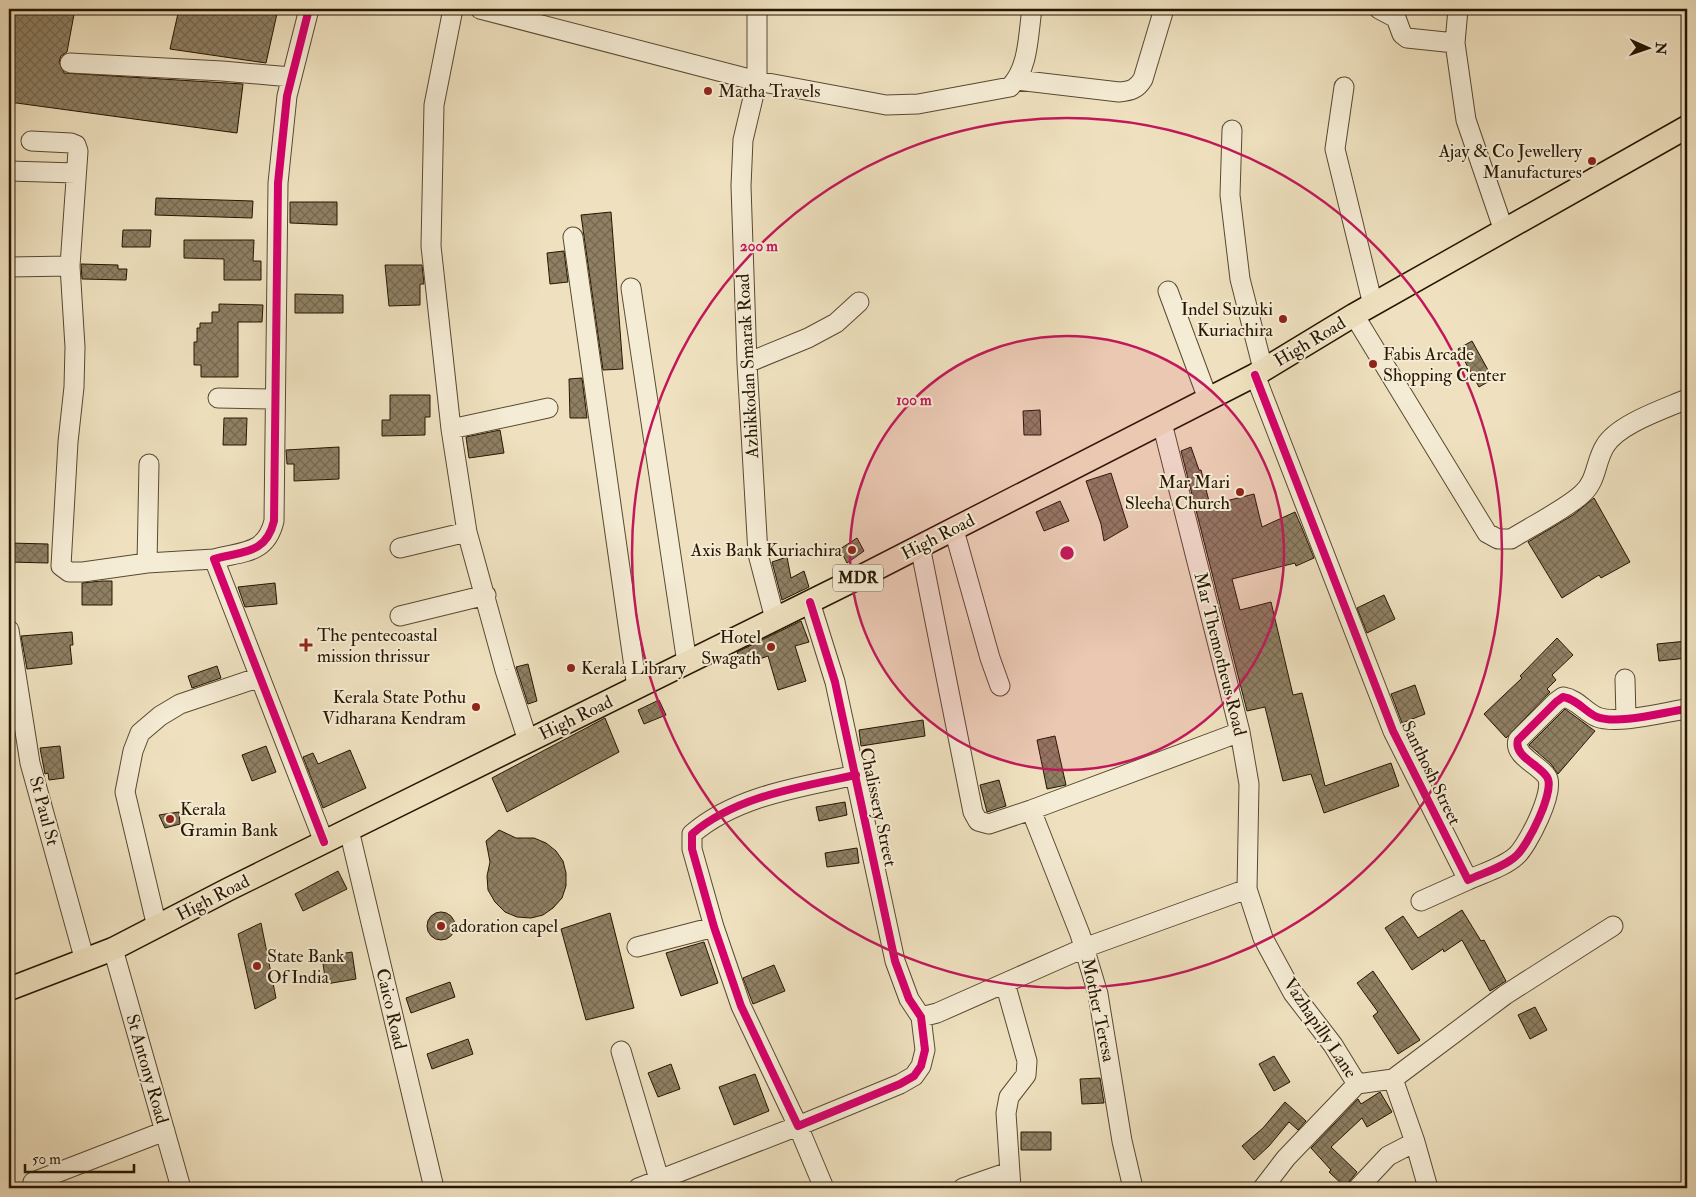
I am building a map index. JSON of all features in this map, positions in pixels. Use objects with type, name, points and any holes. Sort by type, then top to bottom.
[{"type":"main road","name":"High Road","points":[[9,989],[113,949],[324,842],[954,530],[1208,400],[1687,127]]},
{"type":"street","points":[[32,141],[71,143],[76,146],[78,151],[70,266],[75,347],[61,566],[69,572],[83,572],[147,563],[214,559],[261,546],[270,535],[274,521],[278,183],[291,77],[309,9]]},
{"type":"street","points":[[453,9],[434,105],[431,246],[451,429],[467,532],[486,595],[505,670],[528,741]]},
{"type":"street","points":[[480,9],[757,82],[886,105],[918,104],[1010,88],[1017,80],[1024,64],[1032,9]]},
{"type":"street","name":"Azhikkodan Smarak Road","points":[[757,9],[757,82],[743,140],[741,186],[747,363],[758,554],[775,619]]},
{"type":"street","points":[[1017,80],[1129,92],[1138,87],[1143,79],[1164,9]]},
{"type":"street","points":[[1380,9],[1398,13],[1402,34],[1407,38],[1455,43]]},
{"type":"street","points":[[1458,9],[1455,43],[1466,120],[1504,231]]},
{"type":"street","points":[[70,63],[222,71],[291,77]]},
{"type":"street","points":[[1344,88],[1335,149],[1364,310],[1487,533],[1498,539],[1511,540],[1582,495],[1592,484],[1604,446],[1614,436],[1627,427],[1687,399]]},
{"type":"street","name":"Santhosh Street","points":[[1232,130],[1230,195],[1240,279],[1259,372],[1393,732],[1468,880]]},
{"type":"street","points":[[9,170],[76,173]]},
{"type":"street","points":[[573,237],[637,688]]},
{"type":"street","points":[[9,267],[70,266]]},
{"type":"street","points":[[631,288],[687,663]]},
{"type":"street","points":[[1168,291],[1208,400]]},
{"type":"street","points":[[747,363],[808,338],[836,323],[859,302]]},
{"type":"street","points":[[218,398],[275,400]]},
{"type":"street","points":[[451,429],[548,408]]},
{"type":"street","name":"Mar Themotheus Road","points":[[1162,423],[1240,732],[1249,784],[1247,889]]},
{"type":"street","points":[[147,563],[149,464]]},
{"type":"street","points":[[954,530],[990,658],[1000,686]]},
{"type":"street","points":[[400,548],[467,532]]},
{"type":"street","points":[[920,546],[973,812],[978,822],[989,824],[1031,810],[1240,732]]},
{"type":"street","points":[[214,559],[324,842]]},
{"type":"street","points":[[400,616],[486,595]]},
{"type":"street","name":"Chalissery Street","points":[[810,602],[835,682],[895,961],[909,999],[921,1016]]},
{"type":"street","name":"St Paul St","points":[[9,630],[17,728],[30,763],[85,961]]},
{"type":"street","points":[[157,926],[125,792],[133,751],[140,733],[160,716],[180,704],[260,677]]},
{"type":"street","points":[[1625,679],[1626,718]]},
{"type":"street","points":[[1421,901],[1514,858],[1524,850],[1548,794],[1550,784],[1547,776],[1519,750],[1518,740],[1563,697],[1570,698],[1597,717],[1614,720],[1687,709]]},
{"type":"street","points":[[824,1188],[798,1126],[742,1006],[714,927],[692,849],[692,834],[704,824],[767,794],[856,775]]},
{"type":"street","name":"Mother Teresa","points":[[1031,810],[1084,948],[1098,994],[1122,1141],[1133,1188]]},
{"type":"street","name":"Caico Road","points":[[349,830],[434,1188]]},
{"type":"street","points":[[638,1188],[798,1126],[900,1084],[914,1076],[921,1066],[925,1050],[921,1016],[937,1013],[1084,948],[1247,889]]},
{"type":"street","name":"Vazhapilly Lane","points":[[1247,889],[1263,938],[1293,993],[1333,1045],[1357,1084],[1394,1079]]},
{"type":"street","points":[[1428,1188],[1394,1079],[1505,995],[1613,926]]},
{"type":"street","points":[[637,947],[714,927]]},
{"type":"street","name":"St Antony Road","points":[[113,949],[181,1188]]},
{"type":"street","points":[[963,1188],[1010,1180],[1008,1097],[1026,1075],[1027,1061],[1005,983]]},
{"type":"street","points":[[621,1051],[659,1180]]},
{"type":"street","points":[[1263,1188],[1286,1158],[1357,1084]]},
{"type":"street","points":[[33,1182],[165,1130]]},
{"type":"street","points":[[1358,1188],[1388,1156],[1415,1142]]},
{"type":"building","points":[[9,9],[75,9],[67,52],[61,56],[59,62],[64,73],[243,84],[237,133],[9,102]]},
{"type":"building","points":[[179,9],[278,9],[266,63],[170,49]]},
{"type":"building","points":[[156,198],[253,201],[252,218],[155,215]]},
{"type":"building","points":[[290,202],[337,202],[337,225],[290,223]]},
{"type":"building","points":[[611,212],[623,369],[603,370],[581,215]]},
{"type":"building","points":[[123,230],[151,230],[150,247],[122,247]]},
{"type":"building","points":[[184,240],[254,240],[253,261],[261,261],[261,280],[224,280],[224,259],[184,258]]},
{"type":"building","points":[[564,251],[568,282],[550,284],[547,253]]},
{"type":"building","points":[[81,264],[118,265],[118,269],[127,269],[126,280],[82,279]]},
{"type":"building","points":[[385,265],[422,265],[424,284],[420,284],[420,305],[389,306]]},
{"type":"building","points":[[295,294],[343,295],[343,313],[295,313]]},
{"type":"building","points":[[219,304],[263,305],[262,322],[238,322],[238,377],[201,377],[201,365],[194,365],[194,342],[197,342],[197,328],[200,328],[200,323],[212,323],[212,312],[219,312]]},
{"type":"building","points":[[1472,341],[1493,379],[1479,387],[1458,349]]},
{"type":"building","points":[[582,378],[587,418],[570,418],[569,379]]},
{"type":"building","points":[[390,395],[430,395],[430,417],[425,417],[425,435],[382,436],[382,420],[390,420]]},
{"type":"building","points":[[1040,410],[1041,435],[1024,435],[1023,411]]},
{"type":"building","points":[[224,418],[247,418],[246,445],[223,445]]},
{"type":"building","points":[[500,430],[504,453],[469,458],[466,437]]},
{"type":"building","points":[[339,447],[339,479],[294,481],[294,464],[287,464],[286,450]]},
{"type":"building","points":[[1191,447],[1199,470],[1201,470],[1210,505],[1254,494],[1262,527],[1295,512],[1314,558],[1296,566],[1295,563],[1232,579],[1240,610],[1271,602],[1293,695],[1302,693],[1325,786],[1391,763],[1399,786],[1324,813],[1311,774],[1283,781],[1265,707],[1247,711],[1181,451]]},
{"type":"building","points":[[1111,473],[1128,527],[1104,541],[1101,524],[1086,481]]},
{"type":"building","points":[[1594,498],[1630,562],[1601,578],[1599,575],[1562,598],[1528,542],[1573,515]]},
{"type":"building","points":[[1060,501],[1069,521],[1044,531],[1036,512]]},
{"type":"building","name":"Axis Bank Kuriachira","points":[[857,538],[864,551],[847,563],[840,549]]},
{"type":"building","points":[[9,543],[48,544],[48,563],[9,562]]},
{"type":"building","points":[[787,557],[791,578],[804,571],[809,587],[782,600],[772,562]]},
{"type":"building","points":[[112,581],[112,605],[82,605],[82,583]]},
{"type":"building","points":[[275,583],[277,604],[245,607],[238,587]]},
{"type":"building","points":[[1384,595],[1395,619],[1367,633],[1357,608]]},
{"type":"building","points":[[801,621],[809,642],[795,646],[806,681],[778,690],[768,656],[743,665],[737,652]]},
{"type":"building","points":[[72,632],[73,645],[70,645],[72,664],[27,669],[21,636]]},
{"type":"building","points":[[1557,638],[1573,655],[1552,675],[1556,680],[1547,689],[1550,692],[1506,738],[1484,714],[1522,678],[1520,676]]},
{"type":"building","points":[[1687,641],[1687,658],[1659,661],[1657,644]]},
{"type":"building","points":[[528,664],[537,701],[528,704],[516,667]]},
{"type":"building","points":[[217,666],[221,678],[192,688],[188,676]]},
{"type":"building","points":[[1415,685],[1425,714],[1402,723],[1391,694]]},
{"type":"building","points":[[659,700],[666,715],[644,724],[638,710]]},
{"type":"building","points":[[1565,709],[1595,731],[1558,774],[1551,764],[1529,745]]},
{"type":"building","points":[[605,718],[619,752],[507,812],[492,778]]},
{"type":"building","points":[[923,720],[925,736],[861,746],[859,730]]},
{"type":"building","points":[[1055,736],[1066,785],[1047,789],[1037,740]]},
{"type":"building","points":[[60,746],[64,778],[49,780],[48,773],[45,774],[40,748]]},
{"type":"building","points":[[266,746],[276,772],[252,781],[242,755]]},
{"type":"building","points":[[350,750],[366,788],[323,808],[303,757],[313,753],[318,764]]},
{"type":"building","points":[[999,780],[1006,806],[987,812],[980,785]]},
{"type":"building","points":[[845,802],[847,815],[819,821],[816,807]]},
{"type":"building","name":"Kerala Gramin Bank","points":[[179,812],[180,824],[165,828],[159,815]]},
{"type":"building","points":[[499,830],[516,838],[534,838],[546,843],[556,851],[563,861],[566,873],[566,886],[562,898],[543,915],[531,918],[517,917],[505,912],[495,902],[488,890],[487,876],[490,862],[486,841]]},
{"type":"building","points":[[857,848],[859,863],[827,867],[825,853]]},
{"type":"building","points":[[338,871],[347,889],[303,911],[295,894]]},
{"type":"building","points":[[1462,910],[1481,941],[1484,940],[1506,981],[1490,991],[1462,940],[1444,952],[1443,949],[1412,970],[1385,928],[1403,916],[1418,938]]},
{"type":"building","name":"adoration capel","points":[[441,912],[451,916],[455,926],[451,936],[441,940],[431,936],[427,926],[431,916]]},
{"type":"building","points":[[610,913],[634,1008],[586,1020],[561,929]]},
{"type":"building","name":"State Bank Of India","points":[[261,923],[276,998],[255,1009],[238,934]]},
{"type":"building","points":[[704,942],[718,983],[681,996],[666,953]]},
{"type":"building","points":[[352,952],[356,979],[326,984],[322,957]]},
{"type":"building","points":[[774,965],[785,991],[753,1004],[743,978]]},
{"type":"building","points":[[1373,971],[1420,1040],[1398,1054],[1373,1016],[1378,1012],[1357,983]]},
{"type":"building","points":[[450,982],[455,997],[411,1013],[406,998]]},
{"type":"building","points":[[1535,1007],[1547,1030],[1530,1039],[1518,1015]]},
{"type":"building","points":[[468,1039],[473,1054],[432,1069],[427,1054]]},
{"type":"building","points":[[1274,1056],[1290,1082],[1274,1091],[1259,1064]]},
{"type":"building","points":[[671,1064],[680,1089],[658,1097],[648,1073]]},
{"type":"building","points":[[755,1074],[769,1111],[734,1125],[719,1087]]},
{"type":"building","points":[[1100,1078],[1104,1103],[1082,1104],[1080,1079]]},
{"type":"building","points":[[1380,1092],[1392,1112],[1367,1127],[1362,1118],[1331,1147],[1357,1172],[1345,1187],[1329,1172],[1331,1170],[1311,1148],[1358,1099],[1361,1104]]},
{"type":"building","points":[[1285,1102],[1306,1121],[1298,1130],[1289,1122],[1269,1146],[1254,1160],[1242,1146],[1263,1128]]},
{"type":"building","points":[[1021,1132],[1051,1132],[1051,1150],[1021,1150]]},
{"type":"cycle path","points":[[309,9],[287,96],[278,183],[274,521],[270,532],[259,545],[244,552],[214,559],[324,842]]},
{"type":"cycle path","points":[[1255,375],[1393,731],[1468,880],[1499,867],[1516,856],[1527,842],[1539,818],[1548,794],[1549,784],[1544,773],[1519,751],[1518,740],[1556,702],[1563,697],[1568,698],[1597,717],[1617,720],[1687,709]]},
{"type":"cycle path","points":[[810,602],[835,682],[895,961],[909,999],[921,1017],[925,1050],[921,1066],[914,1076],[900,1084],[798,1126],[741,1006],[714,927],[692,849],[692,834],[728,810],[748,802],[791,789],[835,779],[856,775]]},
{"type":"place","name":"Matha Travels","points":[[708,91]]},
{"type":"place","name":"Ajay & Co Jewellery Manufactures","points":[[1592,161]]},
{"type":"place","name":"Indel Suzuki Kuriachira","points":[[1283,319]]},
{"type":"place","name":"Fabis Arcade Shopping Center","points":[[1373,364]]},
{"type":"place","name":"Mar Mari Sleeha Church","points":[[1240,492]]},
{"type":"place","name":"Axis Bank Kuriachira","points":[[852,550]]},
{"type":"place","name":"The pentecoastal mission thrissur","points":[[306,645]]},
{"type":"place","name":"Hotel Swagath","points":[[771,647]]},
{"type":"place","name":"Kerala Library","points":[[571,668]]},
{"type":"place","name":"Kerala State Pothu Vidharana Kendram","points":[[476,707]]},
{"type":"place","name":"Kerala Gramin Bank","points":[[170,819]]},
{"type":"place","name":"adoration capel","points":[[441,926]]},
{"type":"place","name":"State Bank Of India","points":[[257,966]]}]
